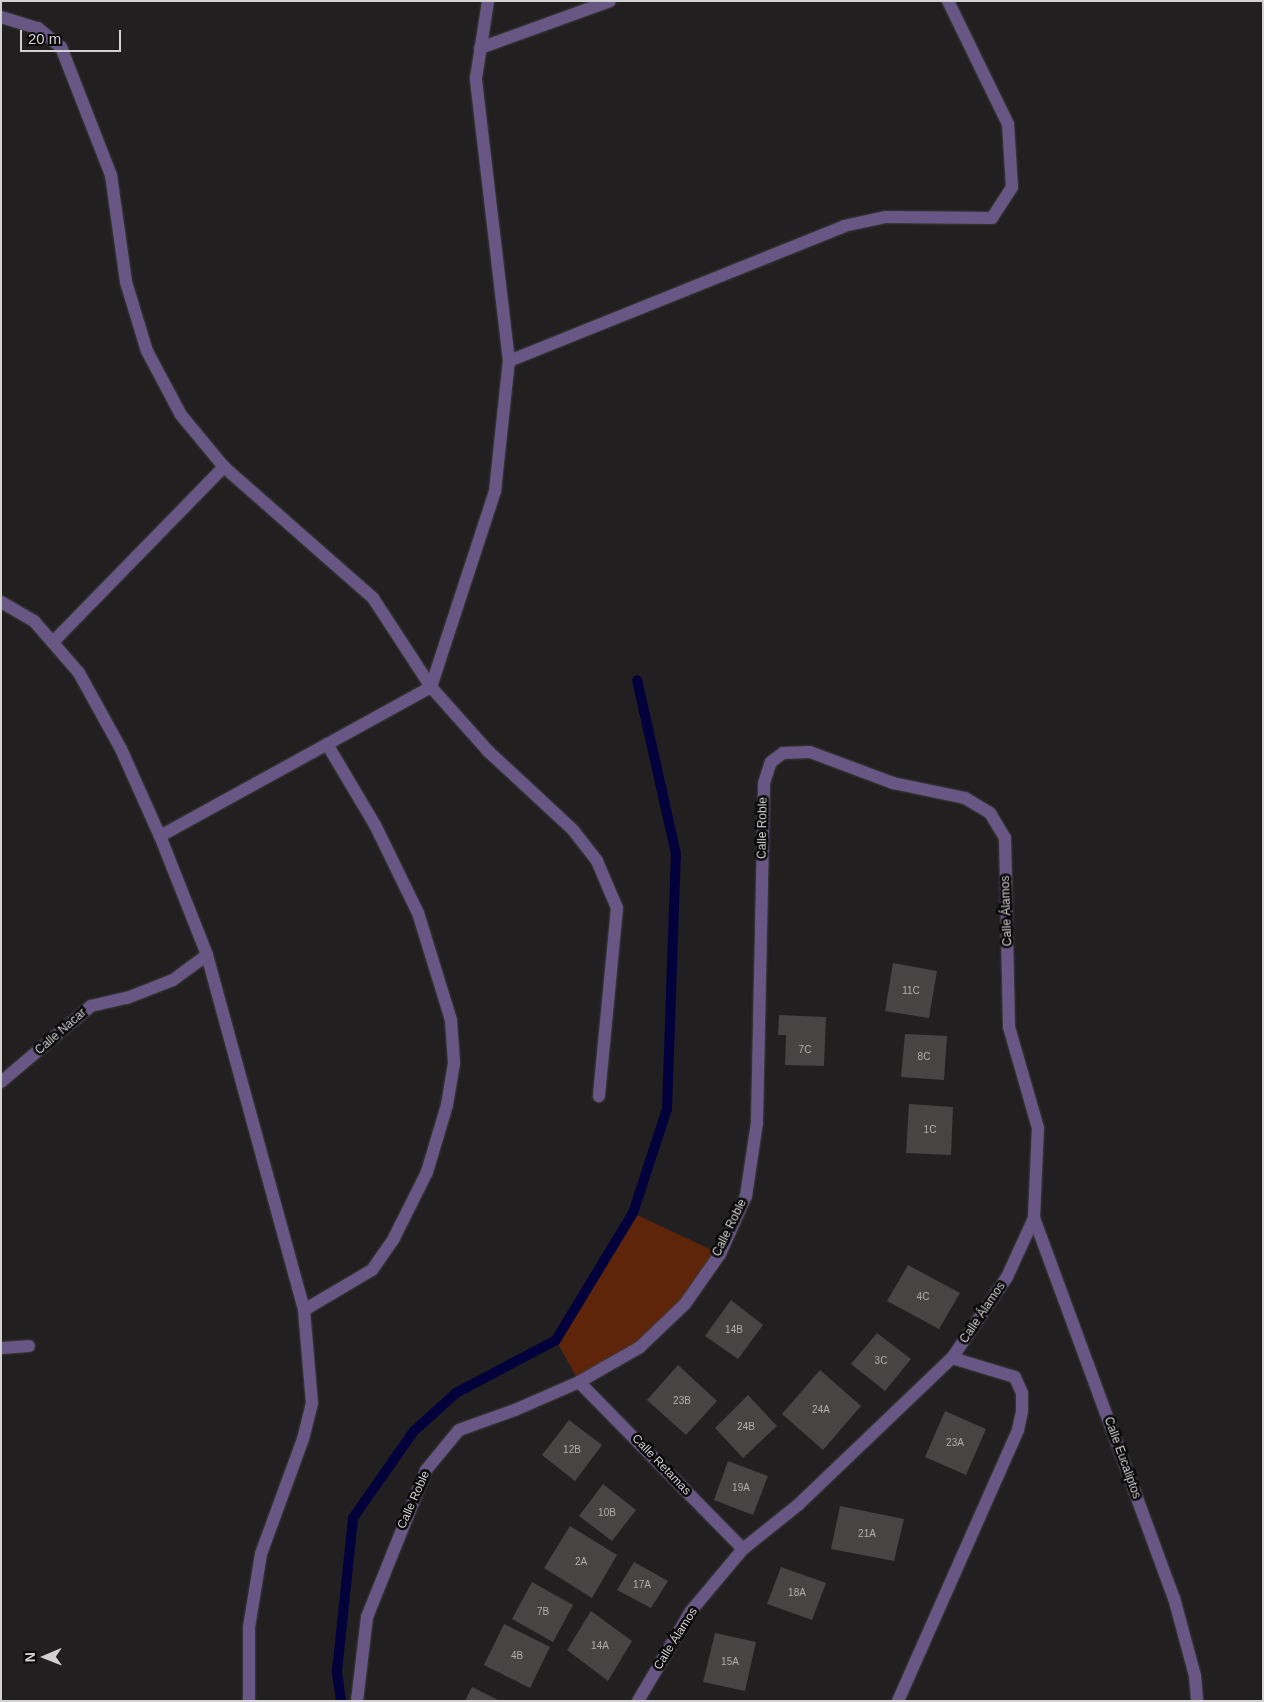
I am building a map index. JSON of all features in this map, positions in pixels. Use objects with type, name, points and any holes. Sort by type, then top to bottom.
[{"type":"street","points":[[160,836],[430,687],[495,491],[510,361],[476,78],[488,1]]},
{"type":"street","points":[[480,48],[610,1]]},
{"type":"street","points":[[510,361],[844,226],[886,217],[992,218],[1012,187],[1008,124],[948,1]]},
{"type":"street","points":[[1,17],[38,28],[61,47],[110,175],[126,282],[147,351],[181,415],[224,467],[373,598],[430,687],[488,751],[573,830],[597,860],[616,908],[599,1096]]},
{"type":"street","points":[[53,642],[224,467]]},
{"type":"street","points":[[1,602],[34,621],[79,673],[121,749],[160,836],[206,956],[304,1310],[312,1403],[303,1439],[261,1554],[248,1627],[249,1701]]},
{"type":"street","points":[[304,1310],[372,1270],[394,1238],[430,1163],[447,1105],[454,1063],[452,1020],[418,913],[380,834],[327,744]]},
{"type":"street","name":"Calle Roble","points":[[357,1701],[367,1617],[426,1470],[459,1430],[516,1410],[579,1382],[640,1347],[685,1304],[720,1254],[746,1196],[757,1122],[764,783],[771,762],[782,753],[810,752],[894,783],[965,798],[990,812]]},
{"type":"street","name":"Calle Álamos","points":[[638,1701],[691,1611],[743,1549],[798,1505],[952,1358],[1008,1277],[1034,1218],[1038,1128],[1009,1027],[1005,838],[990,812]]},
{"type":"street","name":"Calle Nacar","points":[[1,1082],[91,1006],[127,998],[173,980],[206,956]]},
{"type":"street","name":"Calle Eucaliptos","points":[[1034,1218],[1174,1598],[1196,1676],[1197,1701]]},
{"type":"street","points":[[1,1348],[29,1346]]},
{"type":"street","points":[[898,1701],[1018,1430],[1022,1410],[1022,1393],[1015,1377],[952,1358]]},
{"type":"street","name":"Calle Retamas","points":[[579,1382],[743,1549]]},
{"type":"shaded area","points":[[633,1213],[720,1254],[685,1304],[640,1347],[579,1382],[556,1340]]},
{"type":"building","points":[[893,963],[937,971],[929,1018],[885,1011]]},
{"type":"building","points":[[779,1015],[826,1017],[824,1066],[785,1065],[786,1035],[778,1035]]},
{"type":"building","points":[[905,1034],[947,1036],[944,1080],[901,1077]]},
{"type":"building","points":[[909,1104],[953,1107],[951,1155],[906,1153]]},
{"type":"building","points":[[908,1265],[960,1293],[939,1329],[887,1301]]},
{"type":"building","points":[[731,1300],[763,1325],[738,1359],[705,1336]]},
{"type":"building","points":[[877,1333],[911,1359],[885,1391],[851,1364]]},
{"type":"building","points":[[678,1365],[717,1401],[686,1435],[647,1400]]},
{"type":"building","points":[[820,1370],[861,1406],[823,1450],[782,1414]]},
{"type":"building","points":[[748,1395],[777,1426],[743,1458],[715,1428]]},
{"type":"building","points":[[945,1411],[986,1429],[966,1475],[925,1457]]},
{"type":"building","points":[[569,1420],[602,1445],[575,1481],[542,1455]]},
{"type":"building","points":[[728,1461],[768,1476],[753,1515],[714,1500]]},
{"type":"building","points":[[603,1484],[636,1510],[612,1541],[579,1516]]},
{"type":"building","points":[[840,1506],[904,1519],[894,1561],[831,1549]]},
{"type":"building","points":[[570,1526],[617,1555],[592,1598],[544,1568]]},
{"type":"building","points":[[634,1562],[668,1581],[651,1608],[617,1590]]},
{"type":"building","points":[[781,1567],[826,1583],[812,1620],[767,1604]]},
{"type":"building","points":[[532,1582],[573,1605],[553,1642],[512,1619]]},
{"type":"building","points":[[591,1611],[632,1641],[608,1681],[567,1650]]},
{"type":"building","points":[[504,1624],[550,1647],[530,1688],[484,1665]]},
{"type":"building","points":[[715,1633],[756,1642],[745,1691],[703,1682]]},
{"type":"building","points":[[472,1687],[500,1701],[465,1701]]},
{"type":"waterway","points":[[341,1701],[337,1671],[353,1518],[414,1431],[456,1393],[556,1340],[633,1213],[667,1109],[676,854],[637,680]]}]
